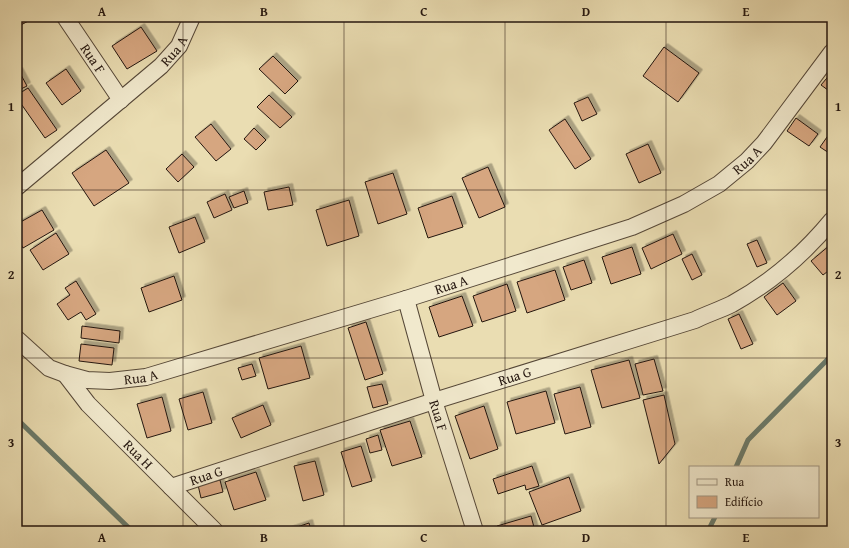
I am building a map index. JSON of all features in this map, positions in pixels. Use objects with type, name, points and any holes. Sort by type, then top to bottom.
[{"type":"street","name":"Rua F","points":[[65,17],[121,100]]},
{"type":"street","name":"Rua A","points":[[17,186],[162,66],[179,46],[192,17]]},
{"type":"street","name":"Rua A","points":[[17,339],[49,368],[65,374],[88,380],[110,381],[146,377],[406,299],[632,227],[684,204],[719,184],[746,161],[764,143],[832,52]]},
{"type":"street","name":"Rua G","points":[[171,487],[434,401],[695,320],[731,304],[765,284],[789,265],[832,220]]},
{"type":"street","name":"Rua F","points":[[406,299],[434,401],[475,531]]},
{"type":"street","name":"Rua H","points":[[65,374],[88,404],[215,531]]},
{"type":"building","points":[[17,17],[36,17],[17,27]]},
{"type":"building","points":[[141,27],[157,51],[127,69],[112,46]]},
{"type":"building","points":[[664,47],[699,73],[678,102],[643,76]]},
{"type":"building","points":[[273,56],[298,81],[285,94],[259,69]]},
{"type":"building","points":[[66,69],[81,91],[62,105],[46,83]]},
{"type":"building","points":[[19,71],[27,86],[17,91],[17,72]]},
{"type":"building","points":[[832,72],[832,93],[821,85]]},
{"type":"building","points":[[28,88],[57,130],[45,138],[17,98],[17,95]]},
{"type":"building","points":[[269,95],[292,117],[280,128],[257,107]]},
{"type":"building","points":[[588,97],[597,114],[582,121],[574,103]]},
{"type":"building","points":[[796,118],[818,134],[809,146],[787,131]]},
{"type":"building","points":[[565,119],[591,159],[575,169],[549,130]]},
{"type":"building","points":[[211,124],[231,149],[216,161],[195,137]]},
{"type":"building","points":[[254,128],[266,140],[256,150],[244,139]]},
{"type":"building","points":[[832,130],[832,155],[820,147]]},
{"type":"building","points":[[648,144],[661,173],[639,183],[626,154]]},
{"type":"building","points":[[106,150],[129,183],[94,206],[72,173]]},
{"type":"building","points":[[182,154],[194,167],[178,182],[166,169]]},
{"type":"building","points":[[488,167],[505,207],[479,218],[462,178]]},
{"type":"building","points":[[393,173],[407,214],[378,224],[365,182]]},
{"type":"building","points":[[289,187],[293,205],[268,210],[264,192]]},
{"type":"building","points":[[244,191],[248,203],[234,208],[229,197]]},
{"type":"building","points":[[225,194],[232,210],[214,218],[207,202]]},
{"type":"building","points":[[452,196],[463,227],[428,238],[418,208]]},
{"type":"building","points":[[349,200],[359,236],[327,246],[316,210]]},
{"type":"building","points":[[42,210],[54,230],[23,248],[17,237],[17,224]]},
{"type":"building","points":[[195,217],[205,242],[179,253],[169,227]]},
{"type":"building","points":[[56,233],[69,254],[43,270],[30,250]]},
{"type":"building","points":[[673,234],[682,254],[651,269],[642,248]]},
{"type":"building","points":[[757,240],[767,263],[757,267],[747,244]]},
{"type":"building","points":[[830,245],[832,247],[832,268],[823,275],[811,261]]},
{"type":"building","points":[[632,247],[641,274],[611,284],[602,257]]},
{"type":"building","points":[[692,254],[702,275],[692,280],[682,259]]},
{"type":"building","points":[[584,260],[592,283],[571,290],[563,267]]},
{"type":"building","points":[[555,270],[565,300],[527,313],[517,282]]},
{"type":"building","points":[[174,276],[182,300],[149,312],[141,288]]},
{"type":"building","points":[[76,281],[96,314],[86,320],[81,312],[68,320],[57,304],[70,295],[65,288]]},
{"type":"building","points":[[783,283],[796,301],[777,315],[764,297]]},
{"type":"building","points":[[507,284],[516,311],[482,322],[473,296]]},
{"type":"building","points":[[462,296],[473,326],[439,337],[429,307]]},
{"type":"building","points":[[739,314],[753,344],[741,349],[728,319]]},
{"type":"building","points":[[366,322],[383,374],[365,380],[348,328]]},
{"type":"building","points":[[82,326],[120,331],[119,343],[81,338]]},
{"type":"building","points":[[81,344],[114,348],[112,365],[79,361]]},
{"type":"building","points":[[301,346],[310,378],[268,389],[259,358]]},
{"type":"building","points":[[654,359],[663,391],[643,395],[635,364]]},
{"type":"building","points":[[629,360],[640,398],[602,408],[591,370]]},
{"type":"building","points":[[252,364],[256,376],[242,380],[238,368]]},
{"type":"building","points":[[382,384],[388,404],[373,408],[367,387]]},
{"type":"building","points":[[580,387],[591,427],[565,434],[554,394]]},
{"type":"building","points":[[546,391],[555,423],[516,434],[507,402]]},
{"type":"building","points":[[203,392],[212,423],[188,430],[179,399]]},
{"type":"building","points":[[664,395],[675,444],[659,464],[643,400]]},
{"type":"building","points":[[162,397],[171,431],[147,438],[137,404]]},
{"type":"building","points":[[263,405],[271,425],[241,438],[232,418]]},
{"type":"building","points":[[484,406],[498,449],[470,459],[455,416]]},
{"type":"building","points":[[410,421],[422,457],[392,466],[380,430]]},
{"type":"building","points":[[378,435],[382,450],[370,453],[366,439]]},
{"type":"building","points":[[361,446],[372,481],[352,487],[341,452]]},
{"type":"building","points":[[315,461],[324,495],[303,501],[294,466]]},
{"type":"building","points":[[532,466],[539,486],[526,490],[525,485],[498,494],[493,479]]},
{"type":"building","points":[[256,472],[266,500],[234,510],[225,482]]},
{"type":"building","points":[[569,477],[581,511],[542,525],[529,492]]},
{"type":"building","points":[[220,480],[223,492],[201,498],[198,485]]},
{"type":"building","points":[[531,516],[535,531],[499,531],[497,526]]},
{"type":"building","points":[[309,523],[311,531],[285,531]]},
{"type":"waterway","points":[[736,466],[748,440],[832,355]]},
{"type":"waterway","points":[[17,419],[132,531]]},
{"type":"waterway","points":[[708,531],[714,518]]}]
